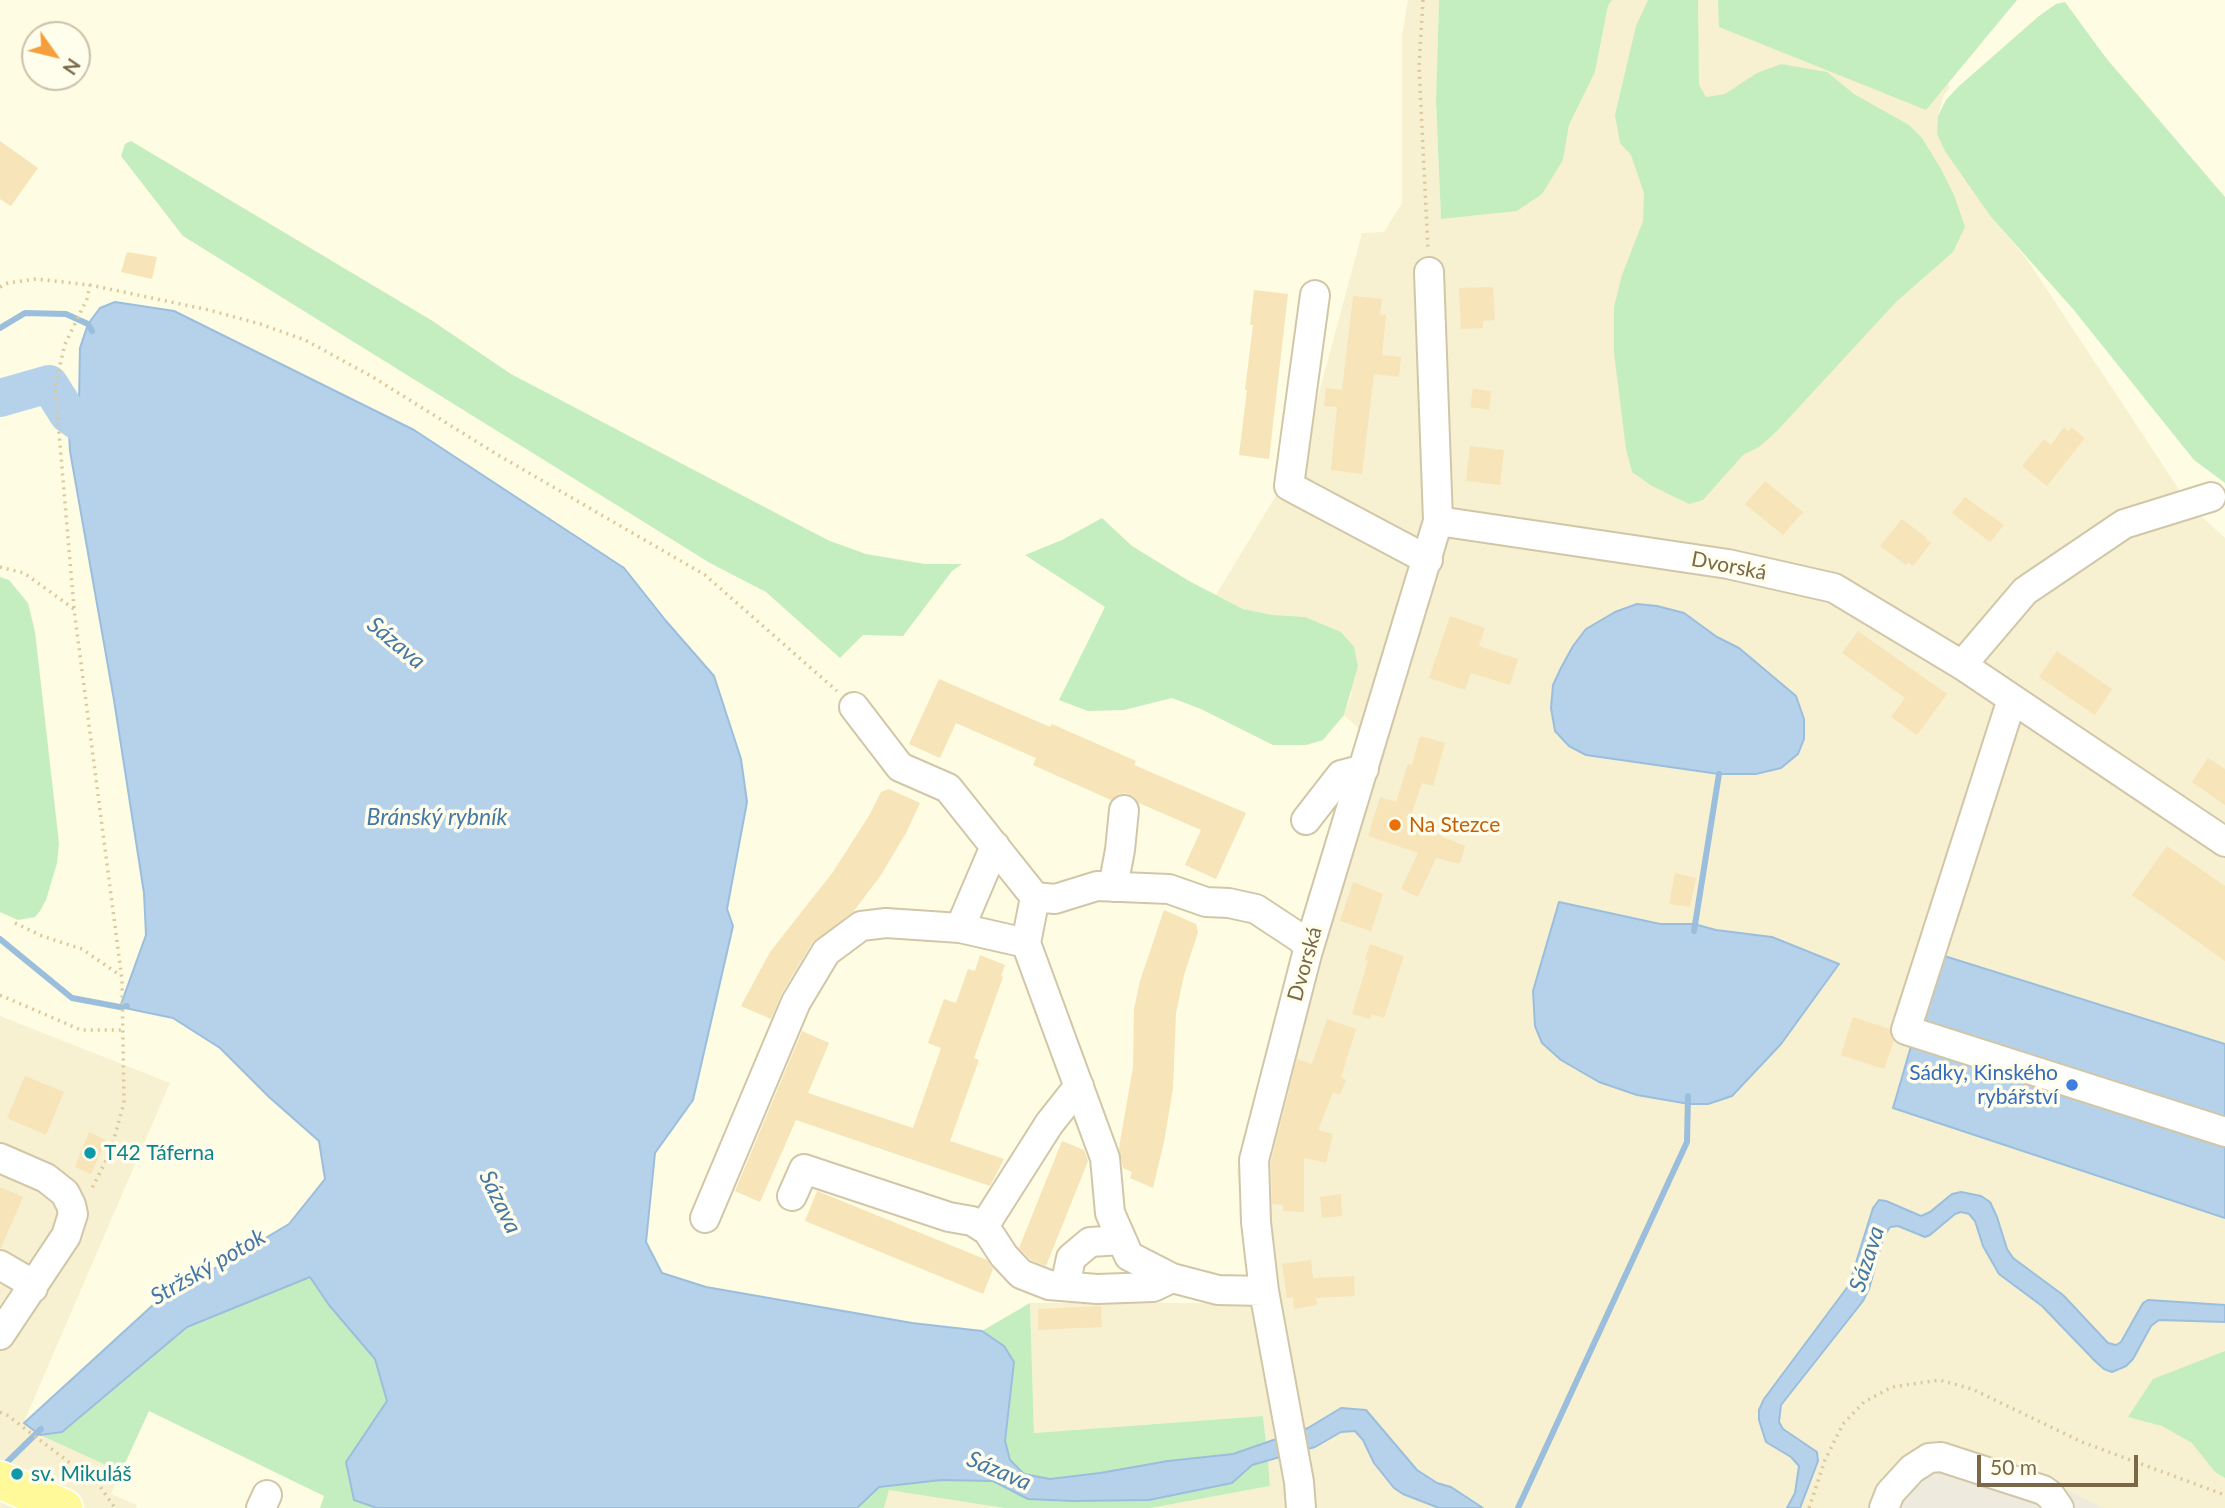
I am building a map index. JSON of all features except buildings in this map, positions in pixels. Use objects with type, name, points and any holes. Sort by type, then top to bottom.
[{"type":"main road","points":[[0,1480],[51,1502]]},
{"type":"street","name":"Dvorská","points":[[1300,1495],[1264,1291],[1256,1222],[1254,1160],[1309,947],[1438,521],[1429,272]]},
{"type":"street","points":[[1315,295],[1289,486],[1428,560]]},
{"type":"street","points":[[1962,665],[2025,590],[2124,524],[2211,496]]},
{"type":"street","name":"Dvorská","points":[[1438,521],[1728,564],[1834,588],[1962,665],[2225,842]]},
{"type":"street","points":[[2002,693],[1906,1030],[2225,1132]]},
{"type":"street","points":[[854,707],[900,767],[948,788],[1035,897],[1055,899],[1097,886],[1169,889],[1206,902],[1229,903],[1256,909],[1309,947]]},
{"type":"street","points":[[1306,820],[1341,775],[1364,769]]},
{"type":"street","points":[[1113,887],[1124,810]]},
{"type":"street","points":[[960,928],[995,846]]},
{"type":"street","points":[[1035,897],[1026,943],[1105,1158],[1110,1213],[1129,1256],[1172,1278],[1218,1290],[1264,1291]]},
{"type":"street","points":[[705,1218],[796,1002],[826,951],[861,926],[886,923],[960,928],[1026,943]]},
{"type":"street","points":[[984,1228],[1049,1124],[1079,1086]]},
{"type":"street","points":[[0,1158],[46,1178],[65,1193],[73,1214],[66,1236],[0,1335]]},
{"type":"street","points":[[792,1196],[804,1169],[949,1217],[972,1221],[984,1228],[1021,1274],[1049,1285],[1097,1289],[1153,1287],[1172,1278]]},
{"type":"street","points":[[1066,1286],[1071,1258],[1090,1241],[1122,1240]]},
{"type":"street","points":[[0,1265],[24,1279],[33,1288]]},
{"type":"street","points":[[1884,1508],[1890,1493],[1912,1469],[1930,1458],[1941,1457],[2043,1490],[2059,1508]]},
{"type":"path","points":[[1423,0],[1419,67],[1429,272]]},
{"type":"path","points":[[0,287],[8,283],[36,279],[90,285],[185,304],[260,324],[304,340],[360,370],[510,462],[705,575],[854,707]]},
{"type":"path","points":[[73,1214],[97,1182],[110,1153],[124,1103],[122,978],[74,610],[55,386],[65,344],[87,299],[90,285]]},
{"type":"path","points":[[0,567],[24,573],[74,610]]},
{"type":"path","points":[[15,923],[43,936],[82,948],[122,978]]},
{"type":"path","points":[[0,995],[81,1030],[122,1030]]},
{"type":"path","points":[[1809,1508],[1825,1460],[1843,1424],[1864,1402],[1892,1387],[1939,1380],[1972,1390],[2082,1442],[2225,1495]]},
{"type":"path","points":[[0,1412],[99,1485],[115,1508]]},
{"type":"shaded area","points":[[1408,0],[1439,0],[1436,101],[1441,219],[1563,160],[1569,125],[1595,72],[1608,6],[1612,0],[1913,0],[1950,88],[1944,94],[1938,116],[1991,217],[2026,258],[2190,506],[2225,538],[2225,1508],[1151,1508],[1270,1486],[1263,1416],[1034,1433],[1030,1303],[1249,1303],[1249,1266],[1237,1171],[1268,1044],[1373,741],[1344,715],[1352,692],[1273,615],[1244,609],[1216,595],[1304,449],[1362,233],[1384,232],[1402,203],[1402,36]]},
{"type":"shaded area","points":[[0,1016],[170,1083],[24,1422],[40,1435],[121,1472],[111,1494],[137,1505],[136,1508],[0,1508]]},
{"type":"shaded area","points":[[1923,1447],[2051,1482],[2103,1508],[1872,1508]]},
{"type":"shaded area","points":[[889,1489],[1004,1508],[884,1508]]},
{"type":"green space","points":[[1439,0],[1612,0],[1608,6],[1595,72],[1569,125],[1563,160],[1542,194],[1517,211],[1441,219],[1436,101]]},
{"type":"green space","points":[[1648,0],[1698,0],[1699,85],[1706,97],[1725,94],[1757,73],[1781,64],[1827,72],[1854,94],[1909,125],[1922,138],[1941,169],[1965,227],[1953,252],[1896,302],[1776,432],[1759,447],[1743,455],[1703,500],[1689,504],[1652,486],[1632,472],[1626,449],[1614,353],[1614,307],[1622,275],[1643,221],[1644,193],[1631,155],[1620,143],[1615,115],[1636,26]]},
{"type":"green space","points":[[1718,0],[2017,0],[1926,110],[1719,27]]},
{"type":"green space","points":[[2065,2],[2106,58],[2225,197],[2225,483],[2194,460],[2073,309],[1991,217],[1945,151],[1937,134],[1938,116],[1946,100],[1958,87],[2039,16],[2056,4]]},
{"type":"green space","points":[[131,141],[431,320],[511,374],[830,541],[866,554],[925,564],[962,564],[952,571],[903,636],[863,635],[840,658],[766,592],[710,563],[183,236],[121,156],[125,144]]},
{"type":"green space","points":[[1102,518],[1132,546],[1189,581],[1243,609],[1273,615],[1305,617],[1341,632],[1354,647],[1358,666],[1344,715],[1323,740],[1306,745],[1273,745],[1201,709],[1172,698],[1124,710],[1088,711],[1059,700],[1105,607],[1025,555],[1062,540]]},
{"type":"green space","points":[[0,577],[9,580],[28,603],[35,632],[59,843],[57,863],[46,900],[35,917],[18,920],[0,912]]},
{"type":"green space","points":[[310,1277],[329,1305],[375,1359],[387,1401],[346,1463],[354,1500],[377,1508],[320,1508],[324,1496],[149,1411],[121,1472],[40,1435],[62,1432],[187,1327]]},
{"type":"green space","points":[[1030,1303],[1034,1433],[1263,1416],[1266,1443],[1233,1454],[1168,1461],[1100,1473],[1050,1479],[1024,1474],[1010,1460],[1005,1441],[1009,1405],[982,1331]]},
{"type":"green space","points":[[2225,1351],[2225,1478],[2215,1472],[2192,1443],[2162,1426],[2128,1417],[2153,1379]]},
{"type":"green space","points":[[1268,1461],[1270,1486],[1151,1508],[1004,1508],[889,1490],[884,1508],[857,1508],[879,1487],[941,1480],[993,1481],[1028,1499],[1231,1483],[1252,1465]]},
{"type":"water","name":"Bránský rybník","points":[[115,302],[174,311],[414,430],[624,568],[714,676],[741,759],[747,802],[727,909],[733,926],[693,1100],[655,1153],[646,1242],[662,1273],[706,1287],[912,1323],[982,1331],[1004,1346],[1014,1362],[1005,1441],[1010,1460],[1024,1474],[1050,1479],[1233,1454],[1308,1428],[1341,1408],[1366,1410],[1417,1470],[1437,1483],[1451,1487],[1483,1508],[1439,1508],[1403,1494],[1394,1488],[1374,1463],[1363,1440],[1355,1431],[1341,1432],[1315,1447],[1252,1465],[1232,1483],[1149,1500],[1028,1499],[993,1481],[941,1480],[879,1487],[857,1508],[377,1508],[354,1500],[346,1462],[387,1401],[375,1359],[329,1305],[310,1277],[187,1327],[62,1432],[40,1435],[24,1423],[153,1305],[289,1224],[325,1179],[319,1141],[269,1097],[220,1048],[173,1018],[120,1007],[146,935],[144,893],[114,700],[70,451],[68,414],[79,400],[80,348],[88,324],[100,308]]},
{"type":"water","points":[[1637,604],[1684,613],[1717,637],[1739,648],[1796,696],[1804,719],[1804,739],[1798,754],[1781,768],[1756,774],[1719,774],[1586,755],[1569,746],[1555,731],[1551,708],[1553,685],[1561,668],[1586,629],[1615,612]]},
{"type":"water","points":[[1559,902],[1660,924],[1694,924],[1716,930],[1772,937],[1839,964],[1781,1044],[1732,1096],[1708,1104],[1689,1104],[1637,1095],[1599,1082],[1561,1060],[1542,1043],[1535,1026],[1533,991]]},
{"type":"water","points":[[1938,954],[2225,1044],[2225,1122],[1916,1023]]},
{"type":"water","points":[[1912,1043],[2225,1143],[2225,1218],[1893,1108]]},
{"type":"water","points":[[1961,1192],[1981,1196],[1990,1202],[2007,1249],[2013,1258],[2063,1295],[2108,1343],[2116,1345],[2121,1342],[2143,1303],[2148,1300],[2225,1305],[2225,1322],[2159,1320],[2151,1326],[2133,1359],[2126,1366],[2112,1372],[2096,1362],[2042,1306],[1999,1274],[1983,1246],[1975,1221],[1969,1214],[1955,1214],[1925,1237],[1898,1226],[1890,1227],[1883,1238],[1863,1301],[1781,1405],[1779,1422],[1783,1429],[1817,1452],[1818,1461],[1800,1508],[1787,1508],[1795,1493],[1799,1466],[1791,1457],[1766,1442],[1759,1420],[1759,1410],[1764,1399],[1849,1285],[1873,1208],[1879,1200],[1921,1216],[1952,1194]]},
{"type":"waterway","points":[[0,328],[25,313],[66,314],[88,324],[92,331]]},
{"type":"waterway","name":"Sázava","points":[[0,398],[49,384],[68,414],[111,445]]},
{"type":"waterway","points":[[1694,931],[1719,774]]},
{"type":"waterway","points":[[0,939],[72,998],[127,1006]]},
{"type":"waterway","points":[[1518,1508],[1687,1142],[1688,1096]]},
{"type":"waterway","name":"Stržský potok","points":[[1,1468],[41,1429]]},
{"type":"place","name":"Na Stezce","points":[[1395,825]]},
{"type":"place","name":"Sádky, Kinského rybářství","points":[[2072,1085]]},
{"type":"place","name":"T42 Táferna","points":[[90,1153]]},
{"type":"place","name":"sv. Mikuláš","points":[[17,1474]]}]
